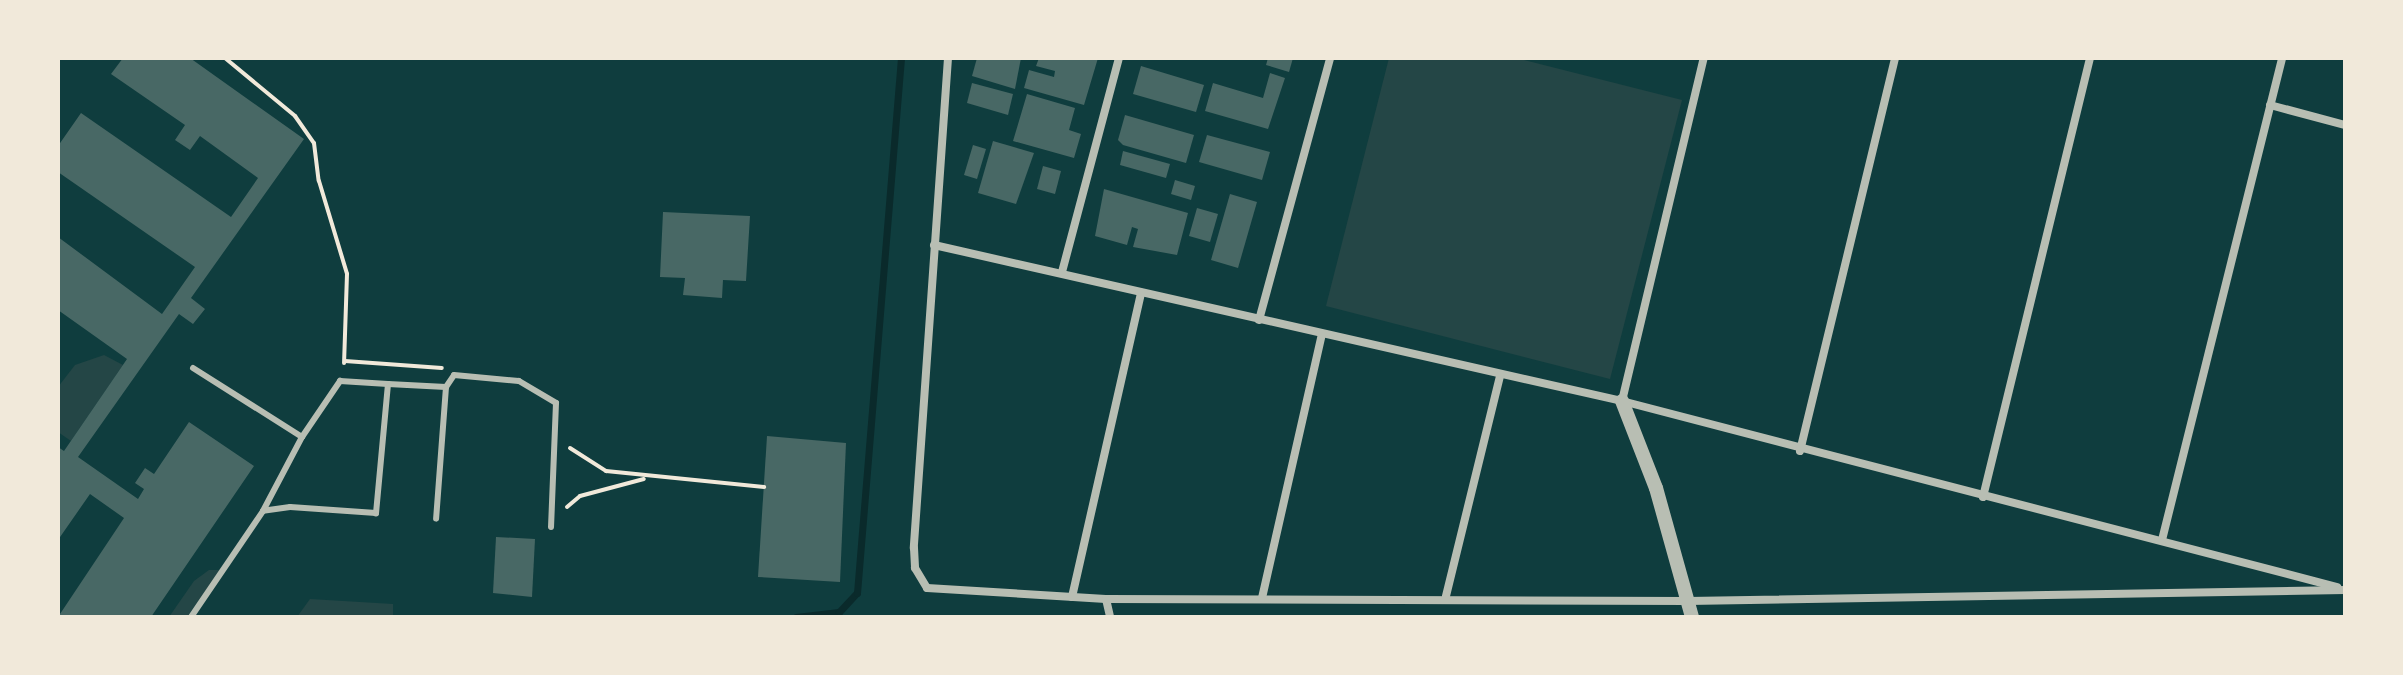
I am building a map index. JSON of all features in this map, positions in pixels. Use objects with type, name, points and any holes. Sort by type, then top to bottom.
[{"type":"street","points":[[948,58],[914,548],[915,568],[927,588],[1106,599],[1446,596],[1688,601],[2345,590]]},
{"type":"street","points":[[1062,272],[1119,58]]},
{"type":"street","points":[[1259,320],[1330,58]]},
{"type":"street","points":[[1692,617],[1651,475],[1622,401],[1704,58]]},
{"type":"street","points":[[1800,451],[1895,58]]},
{"type":"street","points":[[1983,497],[2090,58]]},
{"type":"street","points":[[2162,540],[2282,58]]},
{"type":"street","points":[[2270,105],[2345,125]]},
{"type":"street","points":[[934,245],[1062,272],[1500,376],[1622,401],[1800,451],[2162,540],[2345,590]]},
{"type":"street","points":[[1072,597],[1141,293]]},
{"type":"street","points":[[1262,598],[1322,334]]},
{"type":"street","points":[[1446,596],[1500,376]]},
{"type":"street","points":[[1106,599],[1110,617]]},
{"type":"lane","points":[[193,368],[302,437]]},
{"type":"lane","points":[[436,519],[446,387],[454,375],[519,381],[556,403],[551,527]]},
{"type":"lane","points":[[191,617],[263,511],[302,437],[340,381],[446,387]]},
{"type":"lane","points":[[263,511],[290,507],[376,513],[388,384]]},
{"type":"path","points":[[225,58],[295,116],[314,143],[322,192],[347,274],[345,361],[340,381]]},
{"type":"path","points":[[345,361],[445,369]]},
{"type":"path","points":[[559,440],[606,471],[650,478],[764,487]]},
{"type":"path","points":[[551,527],[580,496],[650,478]]},
{"type":"shaded area","points":[[1389,58],[1516,58],[1682,100],[1610,379],[1326,306]]},
{"type":"shaded area","points":[[104,355],[123,365],[71,441],[58,432],[58,387],[75,365]]},
{"type":"shaded area","points":[[209,570],[220,570],[187,617],[169,617],[194,581]]},
{"type":"shaded area","points":[[310,599],[393,604],[393,615],[297,617]]},
{"type":"building","points":[[123,58],[190,58],[304,139],[191,298],[205,309],[193,324],[179,314],[78,457],[138,499],[144,489],[135,483],[145,468],[154,474],[189,422],[254,466],[151,617],[58,617],[124,518],[90,494],[58,540],[58,447],[64,451],[127,359],[58,310],[58,237],[162,314],[195,267],[58,172],[58,146],[81,113],[231,217],[258,178],[200,136],[190,150],[175,140],[185,125],[111,74]]},
{"type":"building","points":[[977,58],[1021,58],[1015,89],[972,76]]},
{"type":"building","points":[[1039,58],[1098,58],[1084,105],[1024,88],[1029,70],[1054,77],[1055,71],[1036,66]]},
{"type":"building","points":[[1268,58],[1293,58],[1289,72],[1266,65]]},
{"type":"building","points":[[1141,66],[1204,85],[1196,112],[1133,94]]},
{"type":"building","points":[[1270,73],[1285,78],[1268,129],[1205,111],[1213,83],[1263,98]]},
{"type":"building","points":[[972,83],[1013,94],[1008,115],[967,103]]},
{"type":"building","points":[[1027,94],[1075,108],[1069,130],[1081,134],[1074,158],[1013,141]]},
{"type":"building","points":[[1125,115],[1194,135],[1186,163],[1123,145],[1118,140]]},
{"type":"building","points":[[1207,135],[1270,152],[1262,180],[1199,162]]},
{"type":"building","points":[[993,141],[1034,153],[1016,204],[978,193]]},
{"type":"building","points":[[973,145],[986,149],[977,179],[964,175]]},
{"type":"building","points":[[1123,151],[1170,164],[1166,178],[1120,165]]},
{"type":"building","points":[[1043,166],[1061,171],[1055,194],[1037,189]]},
{"type":"building","points":[[1175,180],[1195,186],[1191,200],[1171,194]]},
{"type":"building","points":[[1104,189],[1188,213],[1177,255],[1133,247],[1138,229],[1132,227],[1127,245],[1095,236]]},
{"type":"building","points":[[1230,194],[1257,202],[1238,268],[1211,260]]},
{"type":"building","points":[[1197,208],[1218,214],[1210,242],[1189,236]]},
{"type":"building","points":[[663,212],[750,216],[746,281],[723,280],[722,298],[683,295],[685,278],[660,277]]},
{"type":"building","points":[[767,436],[846,443],[840,582],[758,577]]},
{"type":"building","points":[[496,537],[535,539],[532,597],[493,593]]},
{"type":"waterway","points":[[796,617],[839,612],[857,593],[901,58]]}]
